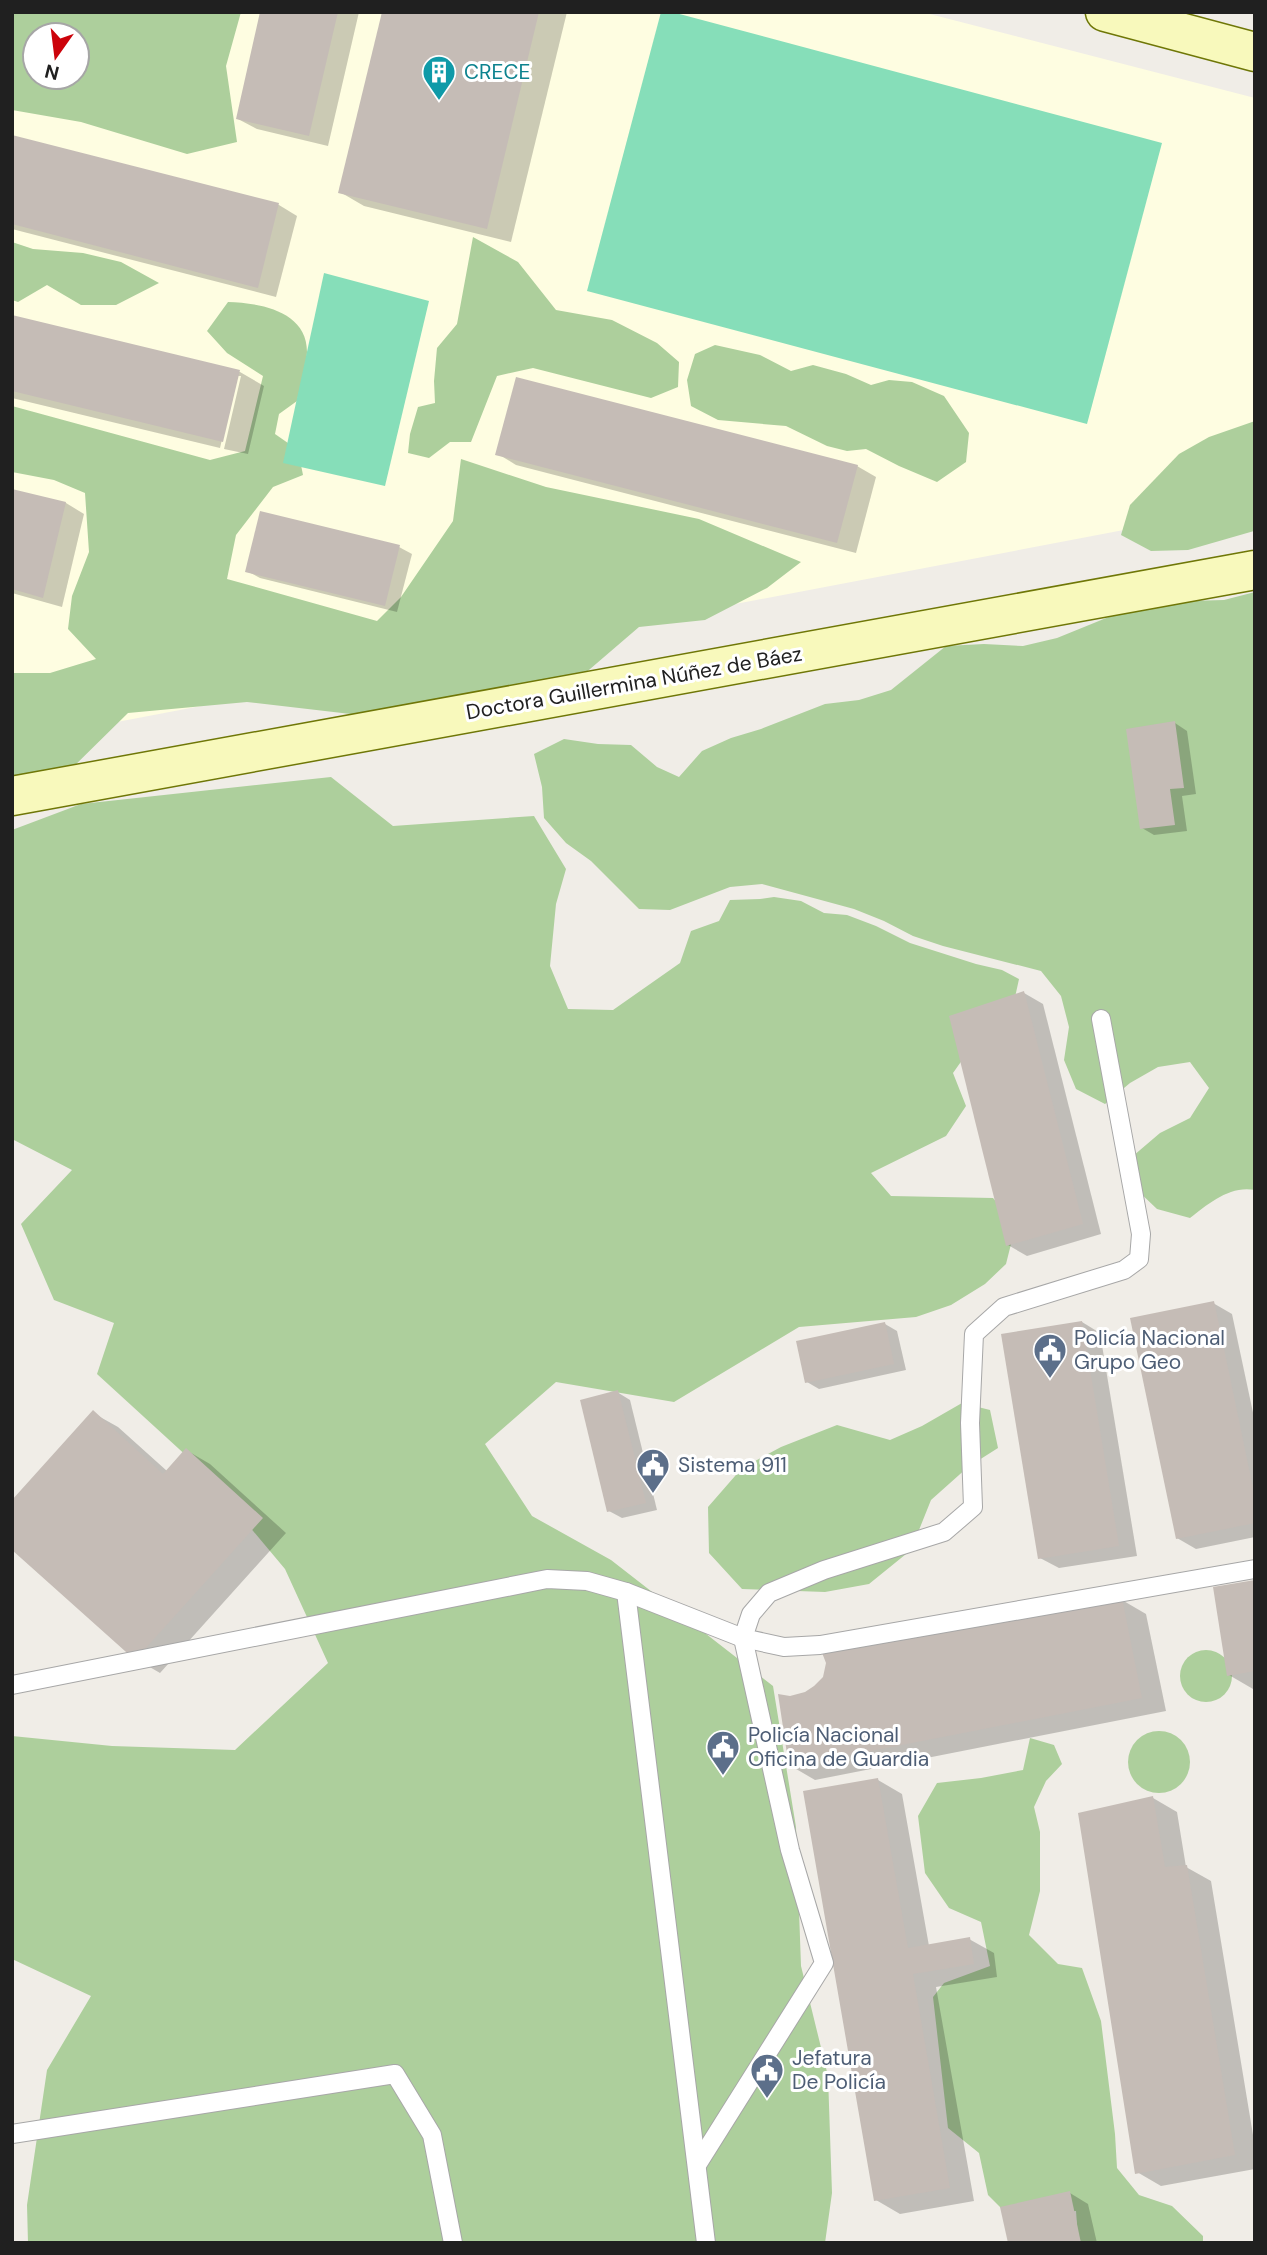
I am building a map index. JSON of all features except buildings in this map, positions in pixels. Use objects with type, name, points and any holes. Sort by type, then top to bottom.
[{"type":"street","points":[[1105,12],[1255,52]]},
{"type":"street","name":"Doctora Guillermina Núñez de Báez","points":[[12,796],[1255,570]]},
{"type":"lane","points":[[697,2165],[824,1963],[790,1850],[743,1638],[751,1614],[769,1593],[824,1570],[944,1532],[973,1507],[970,1423],[974,1334],[1004,1307],[1124,1270],[1139,1259],[1141,1234],[1101,1019]]},
{"type":"lane","points":[[12,1685],[547,1579],[587,1581],[626,1592],[743,1638],[784,1647],[820,1645],[1255,1569]]},
{"type":"lane","points":[[626,1592],[706,2243]]},
{"type":"lane","points":[[12,2134],[395,2074],[432,2135],[453,2243]]},
{"type":"shaded area","points":[[12,12],[922,12],[1255,98],[1255,505],[12,742]]},
{"type":"green space","points":[[12,12],[241,12],[226,66],[237,142],[187,154],[81,122],[12,110]]},
{"type":"green space","points":[[661,12],[672,12],[1162,143],[1087,424],[587,291]]},
{"type":"green space","points":[[473,237],[518,262],[556,310],[612,320],[657,343],[679,362],[678,387],[651,398],[533,368],[497,376],[471,442],[450,442],[429,458],[408,453],[418,407],[435,403],[437,348],[457,324]]},
{"type":"green space","points":[[12,242],[33,249],[83,253],[121,262],[159,283],[116,305],[81,305],[47,285],[18,302],[12,300]]},
{"type":"green space","points":[[324,273],[429,301],[385,486],[283,463]]},
{"type":"green space","points":[[228,302],[267,307],[290,318],[305,338],[307,352],[297,401],[279,414],[275,434],[298,450],[303,475],[273,487],[236,535],[227,579],[377,621],[401,597],[453,521],[461,459],[546,487],[699,519],[801,562],[767,588],[705,620],[639,627],[533,718],[428,723],[247,702],[128,713],[61,779],[12,792],[12,673],[50,673],[96,659],[68,629],[72,596],[89,552],[85,493],[54,480],[12,472],[12,406],[210,460],[245,451],[263,376],[227,353],[207,331]]},
{"type":"green space","points":[[715,345],[760,355],[791,371],[813,365],[846,374],[871,385],[889,380],[912,382],[944,396],[969,433],[966,462],[937,482],[866,449],[847,451],[827,446],[786,426],[718,420],[691,406],[687,380],[695,354]]},
{"type":"green space","points":[[1255,421],[1254,531],[1188,550],[1151,551],[1121,535],[1130,505],[1179,454],[1209,437]]},
{"type":"green space","points":[[1255,592],[1255,1190],[1228,1193],[1190,1218],[1157,1209],[1135,1188],[1133,1156],[1160,1133],[1190,1118],[1209,1088],[1190,1062],[1158,1067],[1130,1083],[1105,1104],[1076,1089],[1064,1060],[1069,1027],[1061,996],[1041,971],[943,946],[913,936],[854,909],[762,884],[730,887],[670,910],[639,909],[591,861],[566,843],[544,818],[542,787],[534,754],[564,739],[631,745],[657,767],[679,777],[702,751],[731,738],[825,704],[859,700],[891,690],[946,646],[1023,646],[1057,638],[1121,612],[1188,601],[1224,600]]},
{"type":"green space","points":[[331,777],[393,826],[534,816],[566,869],[556,904],[550,966],[568,1009],[613,1010],[680,963],[691,931],[719,921],[730,900],[774,897],[801,901],[824,913],[847,915],[910,943],[1002,970],[1019,979],[1014,1002],[994,1015],[953,1073],[966,1106],[946,1136],[871,1173],[891,1196],[993,1198],[1016,1224],[1006,1264],[985,1284],[951,1305],[916,1317],[799,1327],[674,1402],[556,1382],[485,1444],[532,1516],[611,1560],[773,1686],[796,1827],[801,1966],[828,2076],[832,2193],[825,2243],[28,2243],[27,2205],[47,2070],[91,1996],[12,1959],[12,1736],[112,1746],[235,1750],[328,1663],[285,1569],[202,1470],[97,1374],[114,1323],[54,1300],[21,1224],[72,1170],[12,1139],[12,830],[81,804]]},
{"type":"green space","points":[[962,1403],[990,1410],[998,1448],[968,1467],[931,1500],[911,1550],[869,1584],[825,1592],[742,1589],[709,1553],[708,1507],[742,1468],[781,1447],[837,1425],[890,1440],[922,1426]]},
{"type":"green space","points":[[1206,1650],[1216,1652],[1224,1658],[1230,1666],[1230,1686],[1224,1694],[1216,1700],[1206,1702],[1196,1700],[1188,1694],[1182,1686],[1180,1676],[1182,1666],[1188,1658],[1196,1652]]},
{"type":"green space","points":[[1159,1731],[1181,1740],[1190,1762],[1181,1784],[1159,1793],[1137,1784],[1128,1762],[1137,1740]]},
{"type":"green space","points":[[1030,1738],[1054,1745],[1062,1764],[1046,1781],[1034,1807],[1040,1832],[1040,1891],[1029,1935],[1058,1964],[1082,1968],[1101,2021],[1117,2168],[1139,2195],[1172,2206],[1203,2236],[1203,2243],[1076,2243],[1076,2211],[1048,2212],[1012,2219],[988,2195],[979,2153],[948,2128],[933,1997],[944,1983],[990,1966],[981,1922],[949,1908],[925,1873],[918,1816],[937,1783],[1023,1770]]},
{"type":"place","name":"CRECE","points":[[439,102]]},
{"type":"place","name":"Policía Nacional Grupo Geo","points":[[1050,1380]]},
{"type":"place","name":"Sistema 911","points":[[653,1495]]},
{"type":"place","name":"Policía Nacional Oficina de Guardia","points":[[723,1777]]},
{"type":"place","name":"Jefatura De Policía","points":[[767,2100]]}]
